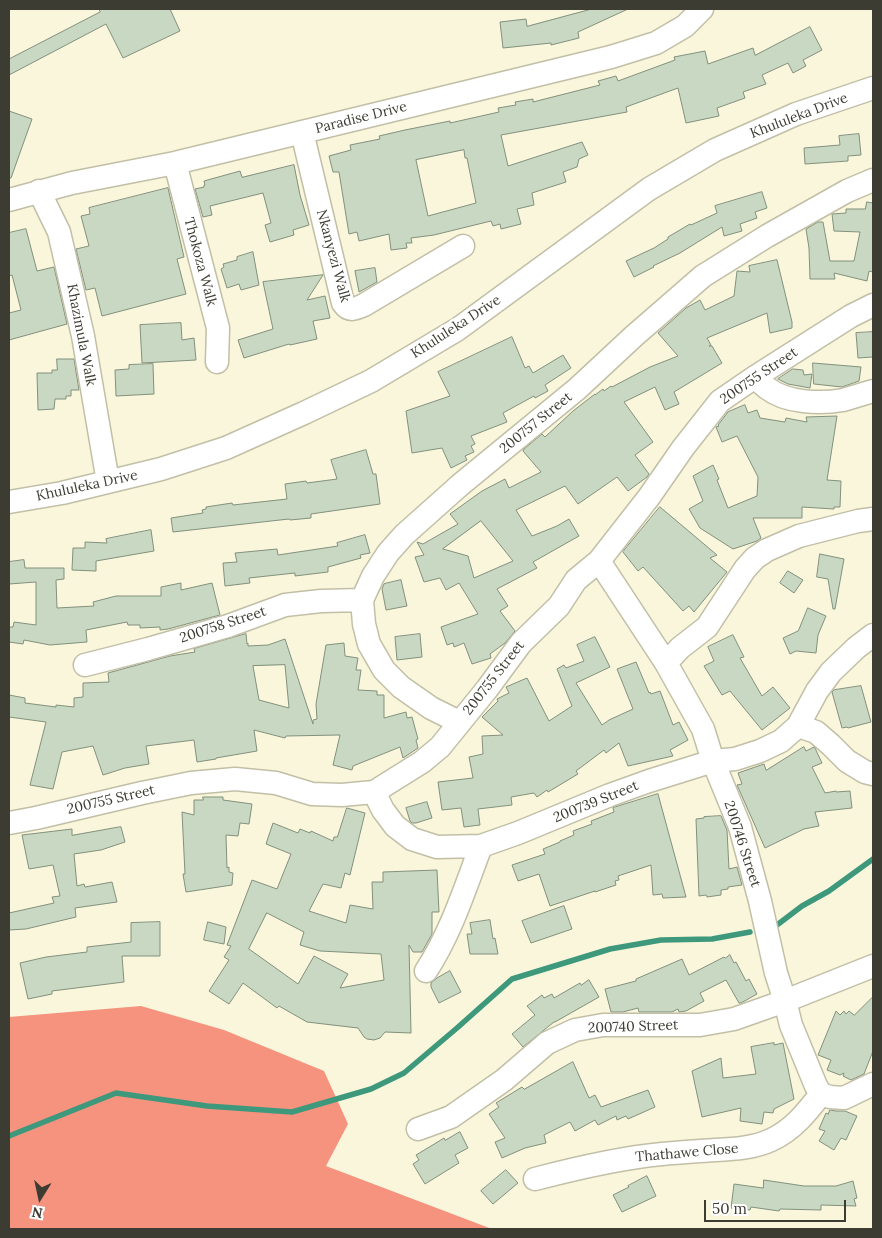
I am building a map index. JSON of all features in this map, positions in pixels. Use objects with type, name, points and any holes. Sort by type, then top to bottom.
[{"type":"street","name":"Paradise Drive","points":[[9,200],[72,183],[175,163],[612,57],[656,43],[685,26],[702,9]]},
{"type":"street","name":"Khululeka Drive","points":[[9,502],[62,493],[161,469],[226,448],[371,381],[458,329],[649,188],[715,150],[796,114],[873,88]]},
{"type":"street","name":"Nkanyezi Walk","points":[[302,132],[343,303],[346,308],[350,309],[364,305],[463,246]]},
{"type":"street","name":"Thokoza Walk","points":[[175,163],[218,328],[217,362]]},
{"type":"street","name":"200757 Street","points":[[459,722],[424,703],[401,687],[384,670],[369,644],[364,624],[362,600],[373,576],[388,554],[404,535],[460,485],[577,389],[703,276],[766,236],[848,191],[873,180]]},
{"type":"street","name":"Khazimula Walk","points":[[40,191],[59,232],[83,336],[108,482]]},
{"type":"street","name":"200755 Street","points":[[9,822],[36,818],[142,792],[234,779],[276,783],[312,794],[342,795],[374,792],[422,762],[440,747],[521,643],[559,606],[576,580],[599,561],[720,401],[852,316],[873,305]]},
{"type":"street","points":[[755,377],[768,389],[786,398],[807,402],[835,401],[873,391]]},
{"type":"street","points":[[666,663],[680,648],[707,627],[745,569],[755,558],[767,550],[799,536],[873,519]]},
{"type":"street","name":"200746 Street","points":[[599,561],[666,663],[703,728],[713,762],[740,827],[760,901],[776,973],[791,1024],[821,1094]]},
{"type":"street","name":"200758 Street","points":[[85,665],[228,626],[285,604],[362,600]]},
{"type":"street","points":[[873,635],[831,672],[817,691],[798,726],[816,732],[832,744],[847,761],[865,772],[873,774]]},
{"type":"street","name":"200739 Street","points":[[374,792],[383,810],[395,826],[412,839],[437,846],[481,846],[649,781],[713,762],[735,759],[760,751],[781,741],[798,726]]},
{"type":"street","points":[[426,972],[435,958],[457,910],[481,846]]},
{"type":"street","name":"200740 Street","points":[[418,1129],[450,1118],[504,1080],[547,1044],[575,1030],[603,1025],[700,1025],[734,1019],[873,966]]},
{"type":"street","points":[[821,1094],[844,1098],[873,1084]]},
{"type":"street","name":"Thathawe Close","points":[[535,1179],[576,1168],[621,1160],[661,1154],[744,1148],[770,1141],[803,1117],[821,1094]]},
{"type":"shaded area","points":[[141,1006],[224,1030],[324,1071],[348,1124],[326,1166],[492,1229],[9,1229],[9,1017]]},
{"type":"building","points":[[99,9],[170,9],[180,31],[123,58],[106,24],[9,75],[9,59],[100,12]]},
{"type":"building","points":[[592,9],[628,9],[578,32],[579,38],[551,45],[551,43],[503,48],[500,22],[526,19],[527,26]]},
{"type":"building","points":[[810,27],[822,50],[803,60],[806,66],[793,73],[788,63],[762,75],[766,84],[743,92],[745,98],[717,108],[719,116],[686,123],[678,88],[626,107],[627,112],[501,135],[508,166],[582,142],[588,155],[579,159],[577,167],[563,172],[566,182],[532,193],[534,205],[517,209],[521,224],[501,229],[500,224],[493,226],[491,221],[434,235],[411,238],[412,243],[406,243],[407,248],[391,250],[389,234],[359,241],[357,232],[349,234],[339,172],[333,172],[329,156],[351,150],[350,145],[380,139],[379,136],[405,130],[450,121],[450,123],[499,112],[498,108],[516,105],[515,102],[533,99],[533,102],[600,85],[598,81],[616,76],[618,81],[675,60],[674,57],[705,51],[708,64],[753,48],[755,55]],"holes":[[[464,150],[465,158],[467,158],[476,203],[428,216],[416,160]]]},
{"type":"building","points":[[9,111],[32,119],[11,178],[9,178]]},
{"type":"building","points":[[859,134],[861,155],[848,156],[848,161],[805,164],[804,148],[840,145],[839,136]]},
{"type":"building","points":[[294,165],[309,225],[293,230],[294,235],[270,242],[265,225],[271,223],[263,193],[210,206],[212,215],[203,217],[195,189],[204,187],[204,181],[240,171],[242,177]]},
{"type":"building","points":[[168,188],[184,257],[177,259],[186,294],[102,316],[95,288],[86,290],[76,249],[89,246],[81,216],[90,214],[89,208]]},
{"type":"building","points":[[762,192],[767,208],[755,212],[757,218],[740,224],[742,231],[724,236],[722,227],[680,253],[634,277],[626,261],[654,248],[690,224],[717,213],[715,206]]},
{"type":"building","points":[[867,202],[873,203],[873,272],[869,271],[867,281],[834,273],[835,279],[810,279],[806,229],[818,222],[823,222],[830,261],[854,261],[860,232],[834,231],[832,214],[846,213],[846,209],[865,209]]},
{"type":"building","points":[[26,229],[37,271],[54,267],[67,324],[9,340],[9,313],[21,310],[12,275],[9,276],[9,233]]},
{"type":"building","points":[[253,252],[259,285],[241,290],[239,284],[227,288],[221,269],[224,267],[223,264]]},
{"type":"building","points":[[777,260],[792,328],[770,333],[767,313],[707,338],[711,345],[709,346],[712,346],[722,363],[674,392],[679,404],[665,410],[655,387],[624,402],[653,442],[635,455],[649,474],[628,491],[617,477],[578,504],[565,486],[516,510],[532,536],[569,519],[579,536],[533,562],[537,568],[497,589],[508,606],[500,611],[515,631],[505,643],[490,654],[491,658],[472,664],[464,643],[454,647],[453,643],[447,645],[441,627],[478,614],[459,583],[446,590],[440,578],[424,582],[415,557],[424,555],[417,542],[423,544],[458,524],[450,514],[482,491],[505,479],[509,488],[541,472],[523,451],[524,449],[542,434],[545,437],[573,411],[603,389],[604,391],[650,367],[678,356],[658,333],[686,308],[700,300],[705,310],[734,296],[737,271],[750,272],[749,266]],"holes":[[[481,521],[513,561],[474,578],[468,556],[443,549]]]},
{"type":"building","points":[[375,268],[377,282],[359,292],[355,271]]},
{"type":"building","points":[[323,275],[307,300],[325,296],[330,318],[313,321],[317,339],[289,344],[244,358],[238,340],[273,329],[263,282]]},
{"type":"building","points":[[181,323],[182,340],[194,338],[196,360],[142,363],[140,325]]},
{"type":"building","points":[[873,332],[873,357],[858,358],[856,333]]},
{"type":"building","points":[[512,337],[525,368],[529,366],[533,373],[563,355],[571,368],[545,385],[548,391],[535,398],[534,396],[503,413],[507,422],[471,436],[475,444],[471,446],[474,452],[465,456],[467,460],[451,468],[442,448],[412,453],[406,411],[450,396],[438,372]]},
{"type":"building","points":[[57,359],[74,359],[79,390],[71,390],[71,396],[66,396],[66,399],[55,399],[54,409],[38,410],[37,373],[52,373],[52,370],[57,370]]},
{"type":"building","points":[[813,363],[861,367],[859,381],[842,387],[814,384]]},
{"type":"building","points":[[153,364],[154,394],[116,396],[115,370],[129,369],[129,365]]},
{"type":"building","points":[[793,369],[803,370],[804,375],[812,374],[810,388],[788,384],[778,379]]},
{"type":"building","points":[[745,405],[748,413],[757,410],[760,418],[785,422],[786,418],[807,422],[806,417],[837,416],[827,480],[841,481],[840,507],[834,507],[834,509],[802,507],[802,518],[753,518],[761,538],[733,549],[700,528],[689,509],[703,501],[693,476],[713,465],[728,508],[757,496],[758,477],[737,436],[722,442],[716,427],[719,426],[728,412]]},
{"type":"building","points":[[366,450],[373,474],[376,474],[380,504],[311,514],[311,518],[173,532],[171,518],[203,513],[202,510],[206,509],[206,507],[287,499],[285,484],[337,479],[331,460]]},
{"type":"building","points":[[660,507],[717,555],[710,558],[727,572],[694,612],[689,606],[683,611],[643,567],[638,571],[623,552]]},
{"type":"building","points":[[151,530],[154,551],[96,561],[96,571],[72,570],[73,548],[85,548],[85,542],[107,543],[106,539]]},
{"type":"building","points":[[365,535],[370,553],[360,555],[361,558],[328,567],[328,572],[295,576],[295,573],[249,578],[250,583],[225,586],[223,563],[237,562],[235,553],[277,549],[278,555],[338,546],[337,543]]},
{"type":"building","points":[[820,554],[844,559],[835,609],[833,609],[828,579],[817,577]]},
{"type":"building","points":[[24,560],[25,568],[64,568],[64,579],[56,580],[57,608],[94,606],[93,602],[116,596],[161,596],[161,587],[181,583],[181,590],[212,583],[220,615],[160,630],[160,627],[140,628],[140,625],[128,625],[127,622],[86,630],[87,642],[50,645],[24,640],[23,644],[9,642],[9,627],[13,627],[14,622],[36,625],[36,582],[9,584],[9,562]]},
{"type":"building","points":[[788,571],[803,580],[794,593],[780,583]]},
{"type":"building","points":[[401,580],[407,606],[386,610],[382,589],[384,584]]},
{"type":"building","points":[[808,608],[826,616],[818,635],[816,653],[796,651],[790,654],[783,638],[798,631]]},
{"type":"building","points":[[246,634],[248,646],[268,645],[285,639],[313,724],[313,720],[317,719],[316,704],[326,645],[344,643],[345,656],[358,658],[356,670],[361,670],[358,690],[377,691],[377,695],[384,695],[384,718],[406,712],[407,718],[412,717],[418,739],[416,740],[418,748],[403,758],[400,747],[353,766],[352,770],[333,765],[340,735],[286,736],[285,738],[254,730],[257,751],[197,762],[194,740],[146,746],[149,764],[125,768],[103,775],[93,746],[62,752],[53,789],[30,785],[46,722],[9,717],[9,695],[25,698],[25,703],[74,707],[74,698],[83,697],[83,683],[109,682],[108,673],[170,656],[195,652],[194,649]],"holes":[[[285,665],[289,708],[259,700],[253,666]]]},
{"type":"building","points":[[420,634],[422,657],[397,660],[395,637]]},
{"type":"building","points":[[733,635],[744,657],[740,658],[762,696],[773,687],[790,708],[762,730],[730,691],[722,695],[704,666],[714,661],[708,647]]},
{"type":"building","points":[[595,637],[610,667],[576,683],[602,725],[633,709],[617,669],[636,662],[649,693],[660,691],[673,725],[679,722],[688,740],[670,750],[673,756],[628,766],[619,743],[606,753],[604,750],[576,771],[578,774],[548,792],[547,790],[537,797],[534,793],[511,797],[512,805],[478,809],[480,825],[464,827],[461,808],[442,810],[438,782],[473,778],[469,757],[483,754],[482,736],[503,735],[482,717],[498,701],[497,699],[509,693],[506,687],[527,678],[549,721],[572,706],[557,669],[564,665],[566,668],[584,661],[577,645]]},
{"type":"building","points":[[861,686],[871,722],[842,728],[832,692],[834,690]]},
{"type":"building","points":[[804,747],[806,751],[814,747],[822,763],[812,767],[825,793],[850,791],[852,808],[815,812],[819,826],[804,829],[765,848],[737,785],[742,784],[738,773],[764,764],[766,770]]},
{"type":"building","points":[[658,794],[686,897],[663,898],[662,894],[653,895],[651,865],[618,876],[619,880],[615,881],[616,885],[550,906],[539,874],[518,881],[512,865],[545,854],[543,849],[574,835],[573,831],[592,824],[591,821],[614,812],[613,808]]},
{"type":"building","points":[[203,797],[223,797],[223,800],[252,804],[249,824],[240,823],[238,836],[226,835],[227,868],[229,867],[229,872],[233,873],[232,885],[186,892],[183,874],[185,874],[182,812],[194,815],[194,800],[203,800]]},
{"type":"building","points":[[427,802],[432,818],[412,823],[406,808]]},
{"type":"building","points":[[347,808],[365,813],[350,875],[345,873],[341,888],[323,884],[309,911],[346,923],[350,905],[373,909],[372,882],[383,882],[383,872],[437,870],[439,912],[432,912],[432,934],[422,952],[413,952],[409,945],[411,1033],[385,1032],[380,1038],[374,1040],[367,1039],[358,1028],[307,1022],[279,1006],[277,1008],[243,983],[229,1004],[209,991],[229,960],[224,957],[231,946],[227,945],[252,880],[277,889],[291,854],[266,844],[273,823],[298,833],[300,829],[310,833],[311,831],[333,841],[334,837],[337,837]],"holes":[[[267,913],[304,932],[300,945],[320,951],[381,954],[384,980],[340,988],[348,974],[314,956],[298,984],[249,949]]]},
{"type":"building","points":[[721,816],[727,830],[729,869],[737,867],[742,885],[721,890],[721,895],[699,896],[696,819]]},
{"type":"building","points":[[121,827],[125,842],[101,850],[74,854],[77,886],[84,884],[85,887],[112,882],[117,902],[75,908],[76,917],[26,929],[9,930],[9,913],[54,903],[52,897],[60,896],[53,865],[29,869],[22,835],[72,829],[72,835]]},
{"type":"building","points":[[564,906],[572,929],[531,943],[522,921]]},
{"type":"building","points":[[490,920],[498,954],[470,954],[467,934],[472,934],[470,923]]},
{"type":"building","points":[[160,922],[160,956],[122,956],[124,982],[52,991],[52,994],[28,999],[20,963],[46,957],[87,952],[87,947],[131,942],[131,923]]},
{"type":"building","points":[[208,922],[226,927],[224,944],[204,940]]},
{"type":"building","points":[[730,955],[746,981],[749,979],[757,994],[741,1003],[739,1003],[726,980],[700,993],[704,1001],[686,1011],[679,1012],[678,1009],[672,1012],[639,1012],[638,1008],[623,1012],[611,1012],[605,989],[636,981],[636,979],[682,959],[689,975]]},
{"type":"building","points":[[450,971],[461,992],[439,1003],[431,983]]},
{"type":"building","points":[[589,980],[599,997],[554,1022],[523,1047],[512,1034],[535,1015],[527,1006],[542,995],[544,998],[552,994],[554,998]]},
{"type":"building","points":[[873,997],[873,1051],[864,1074],[851,1080],[843,1076],[844,1073],[840,1075],[827,1070],[831,1060],[818,1055],[836,1011],[840,1015],[844,1011],[846,1014],[849,1011],[854,1015]]},
{"type":"building","points":[[774,1043],[774,1045],[783,1043],[794,1099],[774,1109],[773,1113],[764,1112],[762,1124],[740,1121],[741,1108],[702,1117],[692,1071],[721,1058],[723,1078],[756,1074],[751,1047]]},
{"type":"building","points":[[573,1062],[589,1098],[595,1095],[601,1107],[648,1090],[655,1107],[628,1119],[626,1116],[617,1120],[616,1116],[598,1125],[595,1120],[575,1131],[570,1122],[544,1135],[546,1143],[525,1148],[502,1158],[495,1142],[505,1138],[489,1114],[499,1107],[496,1103],[522,1087],[524,1089]]},
{"type":"building","points":[[830,1110],[845,1111],[857,1116],[846,1140],[841,1138],[834,1150],[819,1141],[825,1131],[819,1129],[826,1113],[828,1114]]},
{"type":"building","points":[[460,1132],[468,1148],[455,1155],[459,1163],[425,1184],[413,1164],[419,1160],[416,1155],[444,1138],[445,1140]]},
{"type":"building","points":[[506,1170],[518,1183],[493,1204],[481,1191]]},
{"type":"building","points":[[647,1176],[656,1196],[622,1212],[613,1195]]},
{"type":"building","points":[[764,1180],[804,1186],[836,1186],[853,1181],[857,1198],[854,1199],[856,1206],[821,1205],[821,1210],[780,1209],[779,1211],[751,1207],[750,1210],[731,1208],[734,1184],[763,1188]]},
{"type":"waterway","points":[[777,925],[873,859]]},
{"type":"waterway","points":[[9,1136],[116,1093],[207,1106],[292,1112],[371,1089],[404,1073],[512,979],[610,949],[661,940],[712,939],[750,932]]}]
